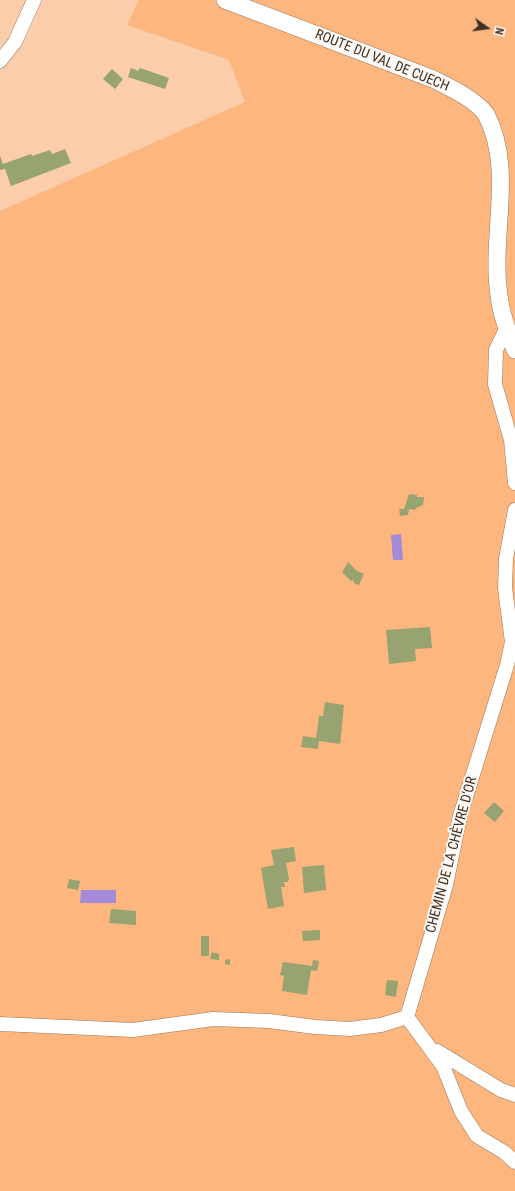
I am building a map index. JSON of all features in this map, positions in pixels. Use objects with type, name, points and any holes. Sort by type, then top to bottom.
[{"type":"street","points":[[0,61],[15,42],[34,0]]},
{"type":"street","name":"ROUTE DU VAL DE CUECH","points":[[225,0],[433,79],[462,94],[485,113],[499,137],[505,164],[505,194],[498,259],[498,294],[506,329],[515,350]]},
{"type":"street","points":[[506,329],[496,350],[495,384],[511,440],[515,483]]},
{"type":"street","name":"CHEMIN DE LA CHÈVRE D'OR","points":[[406,1017],[446,885],[460,816],[507,665],[512,642],[505,588],[506,559],[515,510]]},
{"type":"street","points":[[0,1024],[133,1030],[213,1019],[269,1021],[315,1027],[350,1029],[382,1025],[406,1017],[443,1066],[461,1111],[477,1136],[504,1152],[515,1162]]},
{"type":"street","points":[[433,1052],[437,1051],[501,1090],[515,1095]]},
{"type":"shaded area","points":[[139,0],[515,0],[515,1191],[0,1191],[0,211],[245,102],[229,60],[127,25]]},
{"type":"shaded area","points":[[401,534],[403,560],[393,560],[391,535]]},
{"type":"shaded area","points":[[81,890],[116,890],[116,903],[80,903]]},
{"type":"building","points":[[131,68],[138,71],[140,68],[169,78],[165,89],[128,77]]},
{"type":"building","points":[[112,69],[123,79],[115,89],[103,79]]},
{"type":"building","points":[[65,149],[71,163],[11,186],[5,169],[0,170],[0,156],[3,164],[31,154],[32,156],[50,150],[52,154]]},
{"type":"building","points":[[409,494],[417,495],[417,497],[424,497],[423,505],[415,510],[409,509],[408,515],[400,516],[399,509],[404,509]]},
{"type":"building","points":[[348,562],[357,571],[364,574],[359,585],[354,583],[353,580],[351,581],[342,572]]},
{"type":"building","points":[[430,627],[432,648],[415,649],[416,661],[389,664],[386,630]]},
{"type":"building","points":[[325,702],[344,705],[340,744],[319,741],[318,749],[301,747],[303,736],[316,738],[319,716],[323,716]]},
{"type":"building","points":[[494,802],[504,811],[495,822],[484,813]]},
{"type":"building","points":[[294,847],[296,861],[286,863],[289,879],[288,882],[284,882],[285,887],[281,887],[284,906],[268,909],[261,868],[274,865],[271,850]]},
{"type":"building","points":[[324,865],[326,890],[304,893],[302,867]]},
{"type":"building","points":[[69,879],[80,881],[78,890],[67,888]]},
{"type":"building","points":[[111,909],[136,911],[136,925],[109,923]]},
{"type":"building","points":[[320,930],[320,940],[303,941],[302,931]]},
{"type":"building","points":[[201,936],[209,936],[209,956],[201,956]]},
{"type":"building","points":[[212,952],[219,954],[219,960],[210,959]]},
{"type":"building","points":[[230,959],[230,965],[225,964],[225,960]]},
{"type":"building","points":[[313,960],[319,961],[317,971],[311,970],[307,995],[282,991],[284,976],[280,975],[283,962],[312,966]]},
{"type":"building","points":[[387,980],[398,981],[396,997],[385,995]]}]
